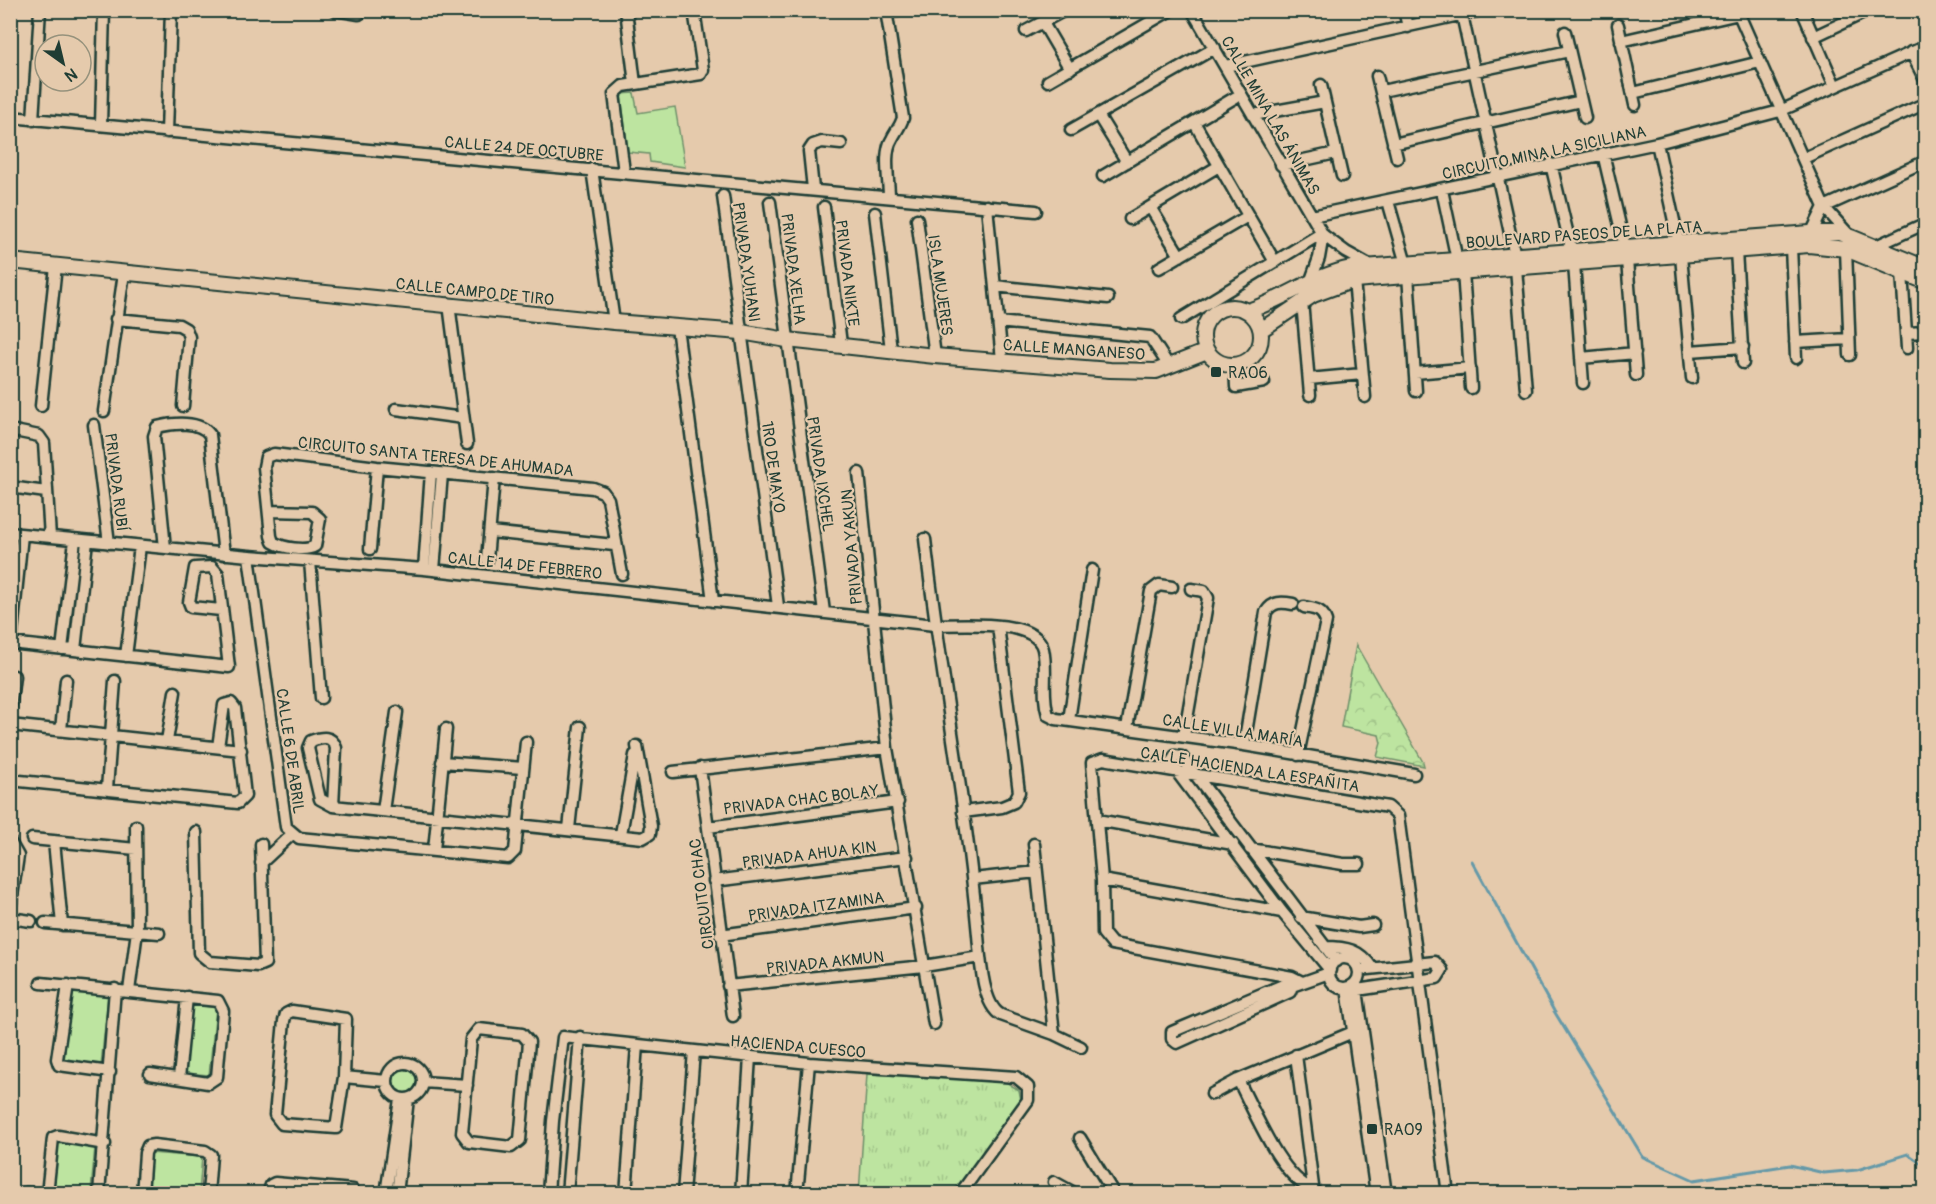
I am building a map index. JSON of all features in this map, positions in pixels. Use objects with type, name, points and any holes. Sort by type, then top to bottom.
[{"type":"street","points":[[33,120],[40,10]]},
{"type":"street","points":[[101,125],[104,10]]},
{"type":"street","points":[[166,132],[171,10]]},
{"type":"street","points":[[335,10],[361,12]]},
{"type":"street","points":[[626,10],[635,84]]},
{"type":"street","points":[[624,172],[614,94],[622,86],[701,74],[703,69],[694,10]]},
{"type":"street","points":[[890,196],[888,152],[891,139],[898,131],[903,118],[886,11],[905,10]]},
{"type":"street","points":[[1026,32],[1065,10]]},
{"type":"street","points":[[1048,81],[1170,10]]},
{"type":"street","points":[[1404,10],[1408,27]]},
{"type":"street","points":[[1226,66],[1408,27],[1462,12],[1482,10]]},
{"type":"street","points":[[1802,10],[1835,86]]},
{"type":"street","points":[[1813,37],[1870,10]]},
{"type":"street","name":"CALLE MINA LAS ÁNIMAS","points":[[1192,11],[1323,234],[1346,252],[1379,269]]},
{"type":"street","points":[[1462,12],[1473,72],[1516,262],[1526,390]]},
{"type":"street","points":[[1621,41],[1738,12],[1824,207],[1848,243],[1850,355]]},
{"type":"street","points":[[1043,23],[1070,69]]},
{"type":"street","points":[[1618,25],[1635,105]]},
{"type":"street","points":[[1565,32],[1585,118]]},
{"type":"street","name":"CIRCUITO MINA LA SICILIANA","points":[[1312,216],[1657,143],[1780,111],[1926,46]]},
{"type":"street","points":[[1071,130],[1215,48]]},
{"type":"street","points":[[1382,91],[1569,51]]},
{"type":"street","points":[[1911,52],[1926,82]]},
{"type":"street","points":[[1633,93],[1760,62]]},
{"type":"street","points":[[1377,76],[1397,158]]},
{"type":"street","points":[[1321,85],[1342,176]]},
{"type":"street","points":[[1103,176],[1241,94]]},
{"type":"street","points":[[1393,144],[1581,101]]},
{"type":"street","points":[[1253,115],[1325,102]]},
{"type":"street","points":[[1804,158],[1926,103]]},
{"type":"street","points":[[1098,115],[1127,162]]},
{"type":"street","name":"CALLE 24 DE OCTUBRE","points":[[10,117],[1036,211]]},
{"type":"street","points":[[1194,122],[1275,262]]},
{"type":"street","points":[[813,189],[809,151],[813,145],[822,142],[841,144]]},
{"type":"street","points":[[1657,143],[1680,250],[1692,378]]},
{"type":"street","points":[[1281,165],[1336,153]]},
{"type":"street","points":[[1603,153],[1626,254],[1636,375]]},
{"type":"street","points":[[1809,239],[1824,207],[1926,161]]},
{"type":"street","points":[[1551,164],[1573,258],[1583,382]]},
{"type":"street","points":[[1130,219],[1219,166]]},
{"type":"street","points":[[592,169],[614,322]]},
{"type":"street","points":[[1442,190],[1460,266],[1471,388]]},
{"type":"street","name":"PRIVADA YUHANI","points":[[723,196],[741,332]]},
{"type":"street","points":[[1388,201],[1407,270],[1416,391]]},
{"type":"street","name":"PRIVADA XELHA","points":[[770,202],[787,340]]},
{"type":"street","points":[[987,206],[1002,360]]},
{"type":"street","name":"PRIVADA NIKTE","points":[[824,207],[841,344]]},
{"type":"street","points":[[1150,207],[1180,256]]},
{"type":"street","points":[[875,213],[891,344]]},
{"type":"street","points":[[1159,268],[1248,216]]},
{"type":"street","name":"ISLA MUJERES","points":[[918,219],[935,356]]},
{"type":"street","points":[[1876,246],[1926,223]]},
{"type":"street","points":[[1181,319],[1323,234]]},
{"type":"street","points":[[1311,280],[1320,258],[1323,234]]},
{"type":"street","name":"BOULEVARD PASEOS DE LA PLATA","points":[[1248,311],[1279,299],[1311,280],[1339,270],[1407,270],[1680,250],[1809,239],[1840,234],[1848,243],[1926,282]]},
{"type":"street","name":"BOULEVARD PASEOS DE LA PLATA","points":[[1680,250],[1736,251],[1791,246],[1809,239]]},
{"type":"street","name":"BOULEVARD PASEOS DE LA PLATA","points":[[1848,243],[1876,246],[1926,268]]},
{"type":"street","points":[[1791,246],[1796,358]]},
{"type":"street","points":[[1736,251],[1743,363]]},
{"type":"street","name":"CALLE CAMPO DE TIRO","points":[[10,261],[614,322],[741,332],[787,340],[841,344],[891,344],[935,356]]},
{"type":"street","points":[[41,406],[56,266]]},
{"type":"street","name":"BOULEVARD PASEOS DE LA PLATA","points":[[1261,330],[1302,301],[1325,289],[1379,269]]},
{"type":"street","points":[[1902,272],[1907,348]]},
{"type":"street","points":[[104,411],[124,273]]},
{"type":"street","points":[[1354,280],[1365,397]]},
{"type":"street","points":[[995,286],[1108,298]]},
{"type":"street","points":[[1302,301],[1310,395]]},
{"type":"street","points":[[449,304],[467,444]]},
{"type":"street","points":[[1231,307],[1248,311],[1261,330],[1261,340],[1252,357],[1235,365],[1219,362],[1207,351],[1203,343],[1204,326],[1215,312],[1231,307]]},
{"type":"street","points":[[116,319],[178,325],[186,329],[189,338],[183,406]]},
{"type":"street","points":[[998,322],[1150,337],[1165,360]]},
{"type":"street","points":[[677,327],[713,601]]},
{"type":"street","name":"1RO DE MAYO","points":[[741,332],[778,606]]},
{"type":"street","points":[[1906,333],[1926,332]]},
{"type":"street","points":[[1795,342],[1849,339]]},
{"type":"street","name":"PRIVADA IXCHEL","points":[[787,340],[824,612]]},
{"type":"street","points":[[1690,351],[1743,347]]},
{"type":"street","name":"CALLE MANGANESO","points":[[935,356],[1145,372],[1167,369],[1207,351]]},
{"type":"street","points":[[1581,358],[1635,353]]},
{"type":"street","points":[[1235,365],[1236,387],[1264,381]]},
{"type":"street","points":[[1415,373],[1470,368]]},
{"type":"street","points":[[1309,379],[1362,374]]},
{"type":"street","points":[[396,409],[463,418]]},
{"type":"street","points":[[165,548],[154,436],[157,428],[167,424],[198,425],[205,428],[210,435],[224,554]]},
{"type":"street","name":"PRIVADA RUBÍ","points":[[94,425],[109,543]]},
{"type":"street","points":[[10,430],[39,436],[44,443],[50,537]]},
{"type":"street","name":"CIRCUITO SANTA TERESA DE AHUMADA","points":[[269,511],[264,467],[266,457],[274,454],[377,467],[593,488],[603,492],[608,499],[614,545]]},
{"type":"street","points":[[370,549],[377,467]]},
{"type":"street","points":[[429,570],[437,473]]},
{"type":"street","name":"PRIVADA YAKUN","points":[[859,473],[887,748],[934,1024]]},
{"type":"street","points":[[487,560],[494,478]]},
{"type":"street","points":[[10,487],[46,492]]},
{"type":"street","points":[[269,511],[312,512],[317,515],[320,519],[315,546],[310,549],[280,546],[273,542],[269,511]]},
{"type":"street","points":[[490,532],[614,545],[622,574]]},
{"type":"street","points":[[16,534],[11,644],[228,667],[218,574],[212,567],[195,568],[189,602],[191,607],[221,610]]},
{"type":"street","name":"CALLE 14 DE FEBRERO","points":[[16,534],[224,554],[429,570],[778,606],[935,625],[998,626],[1024,630],[1035,635],[1043,648],[1044,704],[1048,715]]},
{"type":"street","points":[[925,539],[935,625],[973,879],[980,957],[989,1002],[993,1011],[1054,1034],[1081,1047]]},
{"type":"street","points":[[62,649],[75,540]]},
{"type":"street","points":[[75,650],[87,541]]},
{"type":"street","points":[[126,656],[140,546]]},
{"type":"street","name":"CALLE 6 DE ABRIL","points":[[249,556],[286,826],[292,834],[299,838],[508,858],[512,856],[518,824]]},
{"type":"street","points":[[310,561],[321,698]]},
{"type":"street","points":[[1069,720],[1092,570]]},
{"type":"street","points":[[1127,728],[1154,586],[1172,587]]},
{"type":"street","points":[[1184,736],[1208,598],[1204,591],[1191,589]]},
{"type":"street","points":[[1244,745],[1266,612],[1269,606],[1279,602],[1299,605],[1318,609],[1324,614],[1326,621],[1298,755]]},
{"type":"street","points":[[963,812],[1002,807],[1014,802],[1019,792],[998,626]]},
{"type":"street","points":[[10,710],[14,675]]},
{"type":"street","points":[[61,730],[66,680]]},
{"type":"street","points":[[107,789],[115,681]]},
{"type":"street","points":[[167,741],[175,692]]},
{"type":"street","points":[[10,780],[238,803],[244,796],[241,750],[235,708],[231,704],[224,705],[218,747]]},
{"type":"street","points":[[383,811],[397,712]]},
{"type":"street","name":"CALLE VILLA MARÍA","points":[[1048,715],[1414,774]]},
{"type":"street","points":[[10,725],[241,750]]},
{"type":"street","points":[[569,830],[580,727]]},
{"type":"street","points":[[434,850],[435,817],[446,729]]},
{"type":"street","points":[[333,806],[336,748],[329,738],[317,739],[311,741],[308,748],[320,799],[333,806],[643,838],[650,834],[651,826],[637,746],[621,834]]},
{"type":"street","points":[[518,824],[526,742]]},
{"type":"street","points":[[673,772],[887,748]]},
{"type":"street","points":[[1332,968],[1282,912],[1177,772],[1171,763],[1175,756],[1182,757],[1325,947],[1332,968],[1335,985],[1354,987],[1437,978],[1442,970],[1435,962],[1359,970]]},
{"type":"street","name":"CALLE HACIENDA LA ESPAÑITA","points":[[1297,984],[1292,977],[1112,944],[1103,933],[1102,880],[1092,763],[1103,759],[1388,807],[1394,810],[1398,816],[1448,1194]]},
{"type":"street","points":[[442,762],[523,768]]},
{"type":"street","name":"CIRCUITO CHAC","points":[[700,768],[720,935],[733,1016]]},
{"type":"street","name":"PRIVADA CHAC BOLAY","points":[[708,826],[898,802]]},
{"type":"street","points":[[1097,820],[1233,844]]},
{"type":"street","points":[[129,991],[137,931],[136,826]]},
{"type":"street","points":[[196,832],[199,953],[210,962],[258,966],[265,963],[261,844]]},
{"type":"street","points":[[261,863],[292,834]]},
{"type":"street","points":[[32,839],[136,849]]},
{"type":"street","points":[[10,842],[18,856],[10,910]]},
{"type":"street","points":[[54,842],[62,925]]},
{"type":"street","points":[[1035,844],[1054,1034]]},
{"type":"street","points":[[1250,849],[1343,864],[1359,864]]},
{"type":"street","name":"PRIVADA AHUA KIN","points":[[714,881],[907,857]]},
{"type":"street","points":[[973,879],[1037,872]]},
{"type":"street","points":[[1102,880],[1282,912]]},
{"type":"street","name":"PRIVADA ITZAMINA","points":[[720,935],[916,908]]},
{"type":"street","points":[[1301,917],[1359,927],[1373,925]]},
{"type":"street","points":[[10,918],[32,921]]},
{"type":"street","points":[[45,923],[159,933]]},
{"type":"street","points":[[1325,947],[1352,949],[1364,957],[1372,969]]},
{"type":"street","name":"PRIVADA AKMUN","points":[[728,987],[924,966],[980,957]]},
{"type":"street","points":[[1297,984],[1285,984],[1172,1032],[1172,1039],[1177,1043],[1290,992],[1297,984],[1350,959],[1359,970]]},
{"type":"street","points":[[1359,970],[1354,987],[1353,1032],[1376,1194]]},
{"type":"street","points":[[41,983],[218,1001],[223,1011],[217,1077],[208,1083],[150,1074]]},
{"type":"street","points":[[68,985],[57,1059],[59,1065],[110,1072]]},
{"type":"street","points":[[1354,987],[1386,1194]]},
{"type":"street","points":[[99,1194],[105,1144],[115,989]]},
{"type":"street","points":[[179,1078],[187,997]]},
{"type":"street","points":[[292,1011],[346,1019],[344,1077],[336,1128],[306,1127],[282,1124],[277,1121],[275,1115],[286,1014],[292,1011]]},
{"type":"street","points":[[479,1029],[522,1034],[526,1037],[529,1042],[520,1140],[516,1145],[511,1147],[469,1142],[464,1138],[462,1133],[467,1085],[474,1032],[479,1029]]},
{"type":"street","points":[[1212,1094],[1238,1080],[1353,1032]]},
{"type":"street","name":"HACIENDA CUESCO","points":[[548,1194],[553,1121],[563,1036],[750,1058],[1016,1077],[1028,1088],[1028,1101],[960,1194]]},
{"type":"street","points":[[567,1194],[580,1037]]},
{"type":"street","points":[[626,1194],[637,1045]]},
{"type":"street","points":[[683,1194],[694,1051]]},
{"type":"street","points":[[1296,1055],[1313,1191]]},
{"type":"street","points":[[741,1194],[750,1058]]},
{"type":"street","points":[[401,1063],[416,1067],[423,1082],[416,1096],[404,1099],[393,1095],[386,1081],[388,1073],[401,1063]]},
{"type":"street","points":[[797,1194],[809,1063]]},
{"type":"street","points":[[344,1077],[386,1081]]},
{"type":"street","points":[[1238,1080],[1288,1172],[1302,1185],[1313,1191]]},
{"type":"street","points":[[423,1082],[467,1085]]},
{"type":"street","points":[[386,1194],[404,1099]]},
{"type":"street","points":[[397,1194],[404,1099]]},
{"type":"street","points":[[47,1194],[53,1138],[58,1136],[105,1144]]},
{"type":"street","points":[[1080,1138],[1114,1194]]},
{"type":"street","points":[[142,1194],[145,1153],[148,1146],[154,1145],[205,1151],[211,1155],[208,1194]]},
{"type":"street","points":[[1054,1182],[1076,1194]]},
{"type":"street","points":[[268,1194],[271,1185],[275,1183],[321,1191],[352,1190]]},
{"type":"street","points":[[26,1193],[38,1194]]},
{"type":"green space","points":[[634,93],[638,113],[675,107],[685,167],[650,162],[649,154],[628,152],[621,94]]},
{"type":"green space","points":[[1356,645],[1424,766],[1377,757],[1381,743],[1379,735],[1341,727]]},
{"type":"green space","points":[[70,991],[108,996],[101,1066],[64,1063]]},
{"type":"green space","points":[[192,1004],[216,1008],[209,1075],[185,1073]]},
{"type":"green space","points":[[404,1067],[413,1071],[417,1080],[413,1089],[404,1093],[395,1089],[391,1080],[395,1071]]},
{"type":"green space","points":[[867,1074],[1004,1081],[1019,1090],[1021,1100],[953,1193],[859,1194]]},
{"type":"green space","points":[[57,1142],[95,1147],[91,1191],[54,1187]]},
{"type":"green space","points":[[150,1153],[202,1157],[199,1193],[146,1194]]},
{"type":"waterway","points":[[1472,861],[1554,1011],[1643,1157],[1694,1180],[1790,1165],[1824,1173],[1857,1170],[1908,1154],[1926,1167]]},
{"type":"place","name":"RA06","points":[[1216,372]]},
{"type":"place","name":"RA09","points":[[1372,1129]]}]
